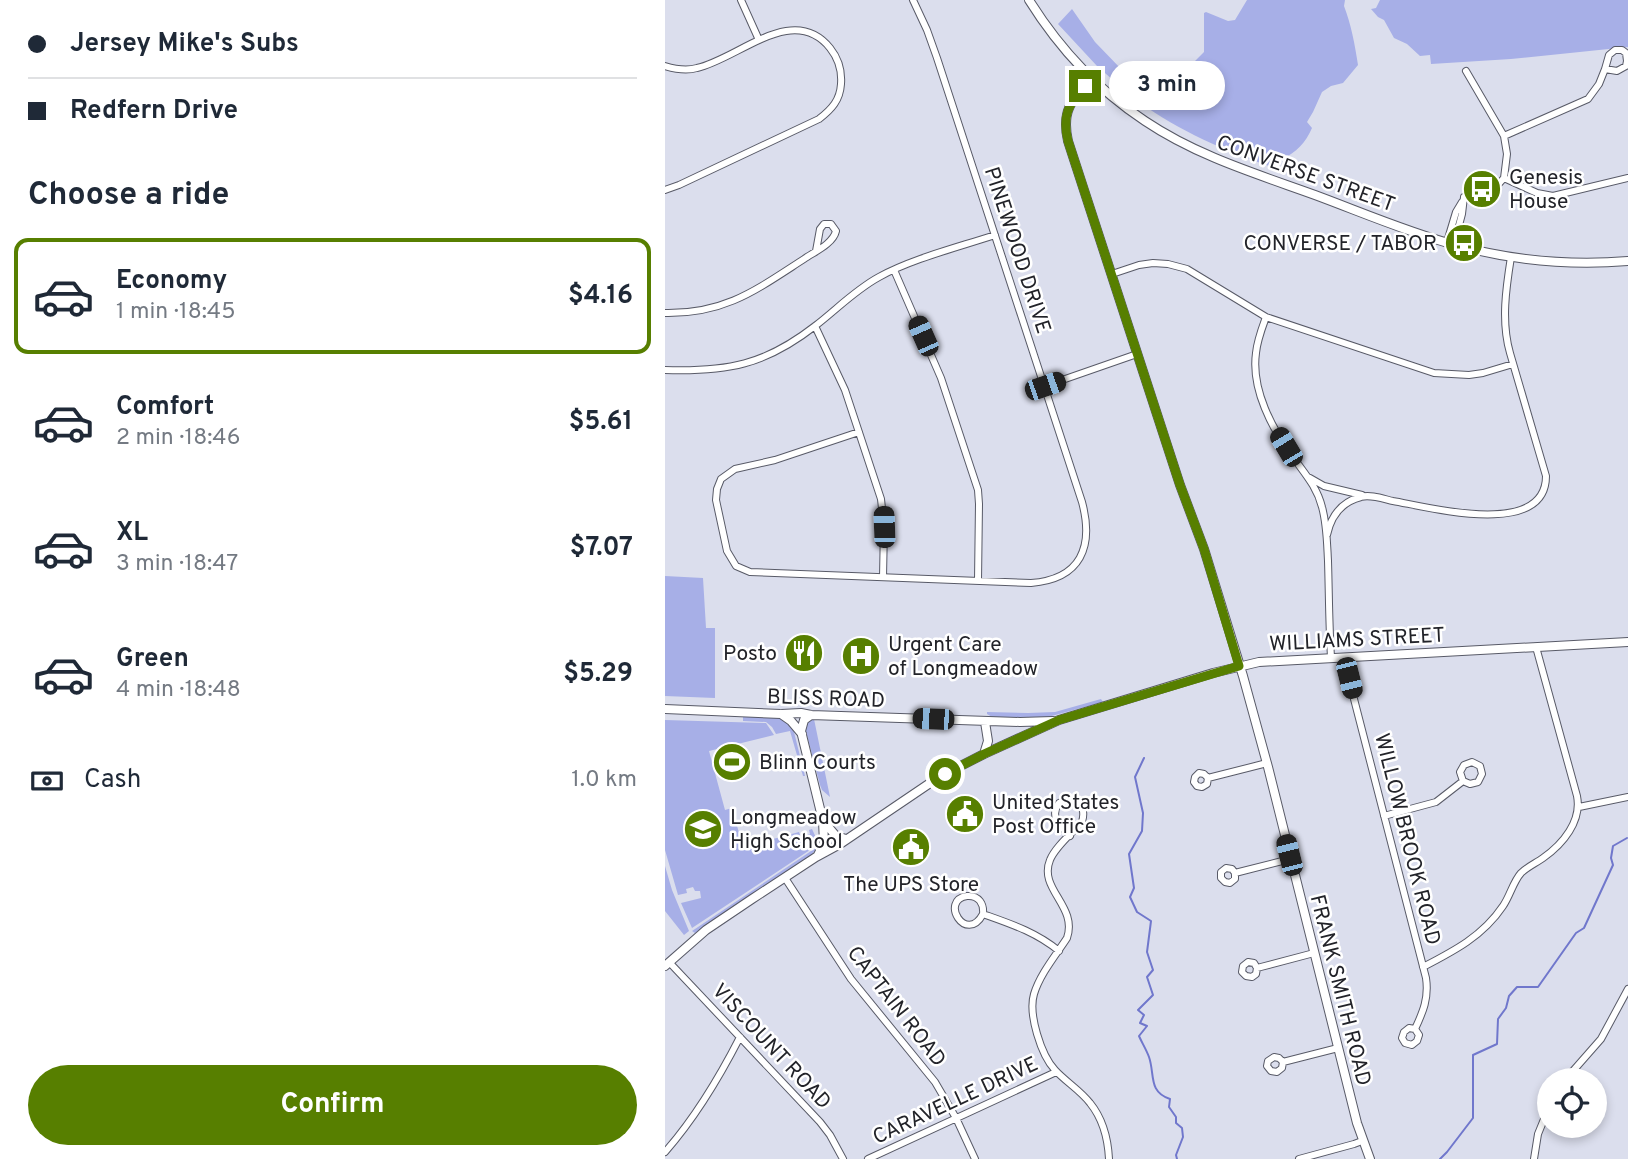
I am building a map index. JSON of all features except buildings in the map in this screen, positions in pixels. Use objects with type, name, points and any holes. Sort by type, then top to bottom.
[{"type":"main road","name":"CONVERSE STREET","points":[[1029,0],[1055,39],[1093,79],[1145,121],[1196,150],[1450,243],[1511,257],[1559,262],[1628,261]]},
{"type":"main road","name":"FRANK SMITH ROAD","points":[[1093,79],[1069,105],[1065,121],[1066,131],[1180,485],[1204,549],[1239,666],[1267,764],[1362,1141],[1370,1159]]},
{"type":"main road","name":"WILLIAMS STREET","points":[[667,964],[706,930],[939,777],[1059,720],[1239,666],[1268,661],[1628,642]]},
{"type":"main road","name":"BLISS ROAD","points":[[665,709],[985,722],[1059,720]]},
{"type":"main road","points":[[781,714],[791,721],[801,734]]},
{"type":"main road","points":[[811,715],[802,722],[801,734],[823,821],[824,843],[816,858]]},
{"type":"main road","points":[[984,754],[988,741],[985,722]]},
{"type":"main road","points":[[823,821],[834,835],[846,839]]},
{"type":"street","points":[[741,0],[759,40]]},
{"type":"street","name":"PINEWOOD DRIVE","points":[[859,432],[775,460],[731,470],[721,479],[717,489],[717,508],[732,562],[741,569],[757,572],[1031,583],[1064,575],[1074,566],[1084,549],[1087,536],[1086,517],[1045,386],[927,30],[912,0]]},
{"type":"street","points":[[665,66],[699,68],[759,40],[791,30],[808,32],[822,40],[839,64],[841,83],[836,103],[819,119],[679,186],[665,190]]},
{"type":"street","points":[[1504,136],[1588,99],[1599,84],[1609,55],[1615,50],[1624,51],[1628,58],[1626,66],[1619,71],[1605,69]]},
{"type":"street","points":[[1450,243],[1456,212],[1464,197],[1476,199],[1494,189],[1504,178],[1507,154],[1504,136],[1466,71]]},
{"type":"street","points":[[1504,178],[1534,192],[1550,196],[1628,178]]},
{"type":"street","points":[[665,370],[719,369],[753,362],[779,351],[879,277],[995,235]]},
{"type":"street","points":[[665,313],[705,310],[742,297],[816,251]]},
{"type":"street","points":[[1308,477],[1324,486],[1363,496],[1479,515],[1523,509],[1535,502],[1543,489],[1546,476],[1508,347],[1505,307],[1511,257]]},
{"type":"street","points":[[1112,274],[1153,263],[1187,269],[1266,317],[1434,373],[1469,375],[1513,364]]},
{"type":"street","points":[[894,270],[938,370],[978,490],[978,581]]},
{"type":"street","points":[[1266,317],[1255,355],[1258,385],[1277,433],[1308,477],[1323,509],[1327,535],[1331,657]]},
{"type":"street","points":[[815,326],[842,381],[879,492],[884,512],[883,577]]},
{"type":"street","points":[[1045,386],[1137,354]]},
{"type":"street","points":[[1327,535],[1332,518],[1339,509],[1363,496]]},
{"type":"street","points":[[1423,967],[1459,948],[1488,924],[1507,900],[1521,874],[1552,851],[1574,822],[1579,807],[1536,647]]},
{"type":"street","name":"WILLOW BROOK ROAD","points":[[1345,657],[1423,967],[1427,999],[1415,1030]]},
{"type":"street","points":[[1208,778],[1267,764]]},
{"type":"street","points":[[1384,816],[1436,802],[1463,781]]},
{"type":"street","points":[[1579,807],[1628,797]]},
{"type":"street","points":[[1070,836],[1058,824],[1054,813],[1059,803],[1070,800],[1080,804],[1084,815],[1081,822],[1070,836],[1051,857],[1048,866],[1051,886],[1064,907],[1070,926],[1067,938],[1034,992],[1033,1004],[1040,1041],[1048,1060],[1056,1072],[1091,1104],[1103,1128],[1109,1159]]},
{"type":"street","points":[[1235,873],[1290,859]]},
{"type":"street","name":"CAPTAIN ROAD","points":[[785,878],[842,967],[929,1073],[956,1118],[975,1159]]},
{"type":"street","points":[[971,896],[981,902],[983,914],[977,922],[968,924],[961,922],[955,908],[960,900],[971,896]]},
{"type":"street","points":[[983,914],[1032,932],[1059,951]]},
{"type":"street","points":[[1257,968],[1314,953]]},
{"type":"street","name":"VISCOUNT ROAD","points":[[667,964],[820,1122],[843,1159]]},
{"type":"street","points":[[1576,1068],[1601,1039],[1628,990]]},
{"type":"street","points":[[665,1153],[704,1102],[740,1037]]},
{"type":"street","points":[[1283,1062],[1338,1048]]},
{"type":"street","name":"CARAVELLE DRIVE","points":[[868,1159],[1056,1072]]},
{"type":"street","points":[[1534,1159],[1537,1138]]},
{"type":"street","points":[[1299,1159],[1362,1141]]},
{"type":"shaded area","points":[[1247,0],[1345,0],[1344,6],[1356,50],[1358,65],[1343,83],[1322,92],[1307,122],[1312,128],[1310,133],[1296,150],[1282,159],[1278,169],[1206,141],[1139,102],[1160,82],[1177,75],[1194,73],[1192,64],[1204,52],[1204,13],[1228,21],[1235,20]]},
{"type":"shaded area","points":[[1380,0],[1628,0],[1628,47],[1431,64],[1430,55],[1420,56],[1407,44],[1394,38],[1384,20],[1371,9],[1376,8]]},
{"type":"shaded area","points":[[1072,9],[1095,42],[1123,71],[1134,89],[1130,95],[1097,66],[1058,24]]},
{"type":"shaded area","points":[[665,576],[703,578],[706,628],[715,628],[715,698],[665,696]]},
{"type":"shaded area","points":[[1101,699],[1103,702],[1048,717],[992,717],[987,714],[1055,712]]},
{"type":"shaded area","points":[[743,716],[779,717],[793,728],[805,776],[790,731],[776,734],[766,722],[743,721]]},
{"type":"shaded area","points":[[811,719],[814,719],[830,797],[820,785],[805,728]]},
{"type":"shaded area","name":"Longmeadow High School","points":[[665,720],[766,723],[774,735],[709,751],[725,810],[732,808],[743,847],[799,832],[801,838],[802,834],[810,834],[809,830],[812,829],[819,844],[692,928],[681,903],[701,898],[700,891],[695,891],[693,887],[686,889],[687,893],[678,895],[665,850]]},
{"type":"shaded area","points":[[820,845],[810,856],[695,933],[692,931]]},
{"type":"shaded area","points":[[665,866],[689,931],[684,935],[665,911]]},
{"type":"waterway","points":[[1144,758],[1135,777],[1143,813],[1142,831],[1129,854],[1134,888],[1130,897],[1137,912],[1151,921],[1147,952],[1153,970],[1147,977],[1153,995],[1138,1010],[1144,1015],[1140,1023],[1147,1026],[1139,1036],[1151,1063],[1155,1087],[1170,1099],[1169,1107],[1176,1117],[1176,1123],[1182,1128],[1183,1137],[1177,1159]]},
{"type":"waterway","points":[[1440,1159],[1473,1118],[1473,1055],[1497,1044],[1498,1019],[1506,1008],[1509,996],[1517,987],[1538,987],[1576,933],[1584,928],[1613,865],[1613,846],[1627,838]]},
{"type":"place","name":"Genesis House","points":[[1482,189]]},
{"type":"place","name":"CONVERSE / TABOR","points":[[1464,243]]},
{"type":"place","name":"Posto","points":[[804,653]]},
{"type":"place","name":"Urgent Care of Longmeadow","points":[[861,656]]},
{"type":"place","name":"Blinn Courts","points":[[732,762]]},
{"type":"place","name":"United States Post Office","points":[[965,814]]},
{"type":"place","name":"Longmeadow High School","points":[[703,829]]},
{"type":"place","name":"The UPS Store","points":[[911,847]]},
{"type":"route","points":[[945,774],[1059,720],[1239,666],[1204,549],[1180,485],[1068,141],[1065,121],[1069,105],[1085,86]]}]
